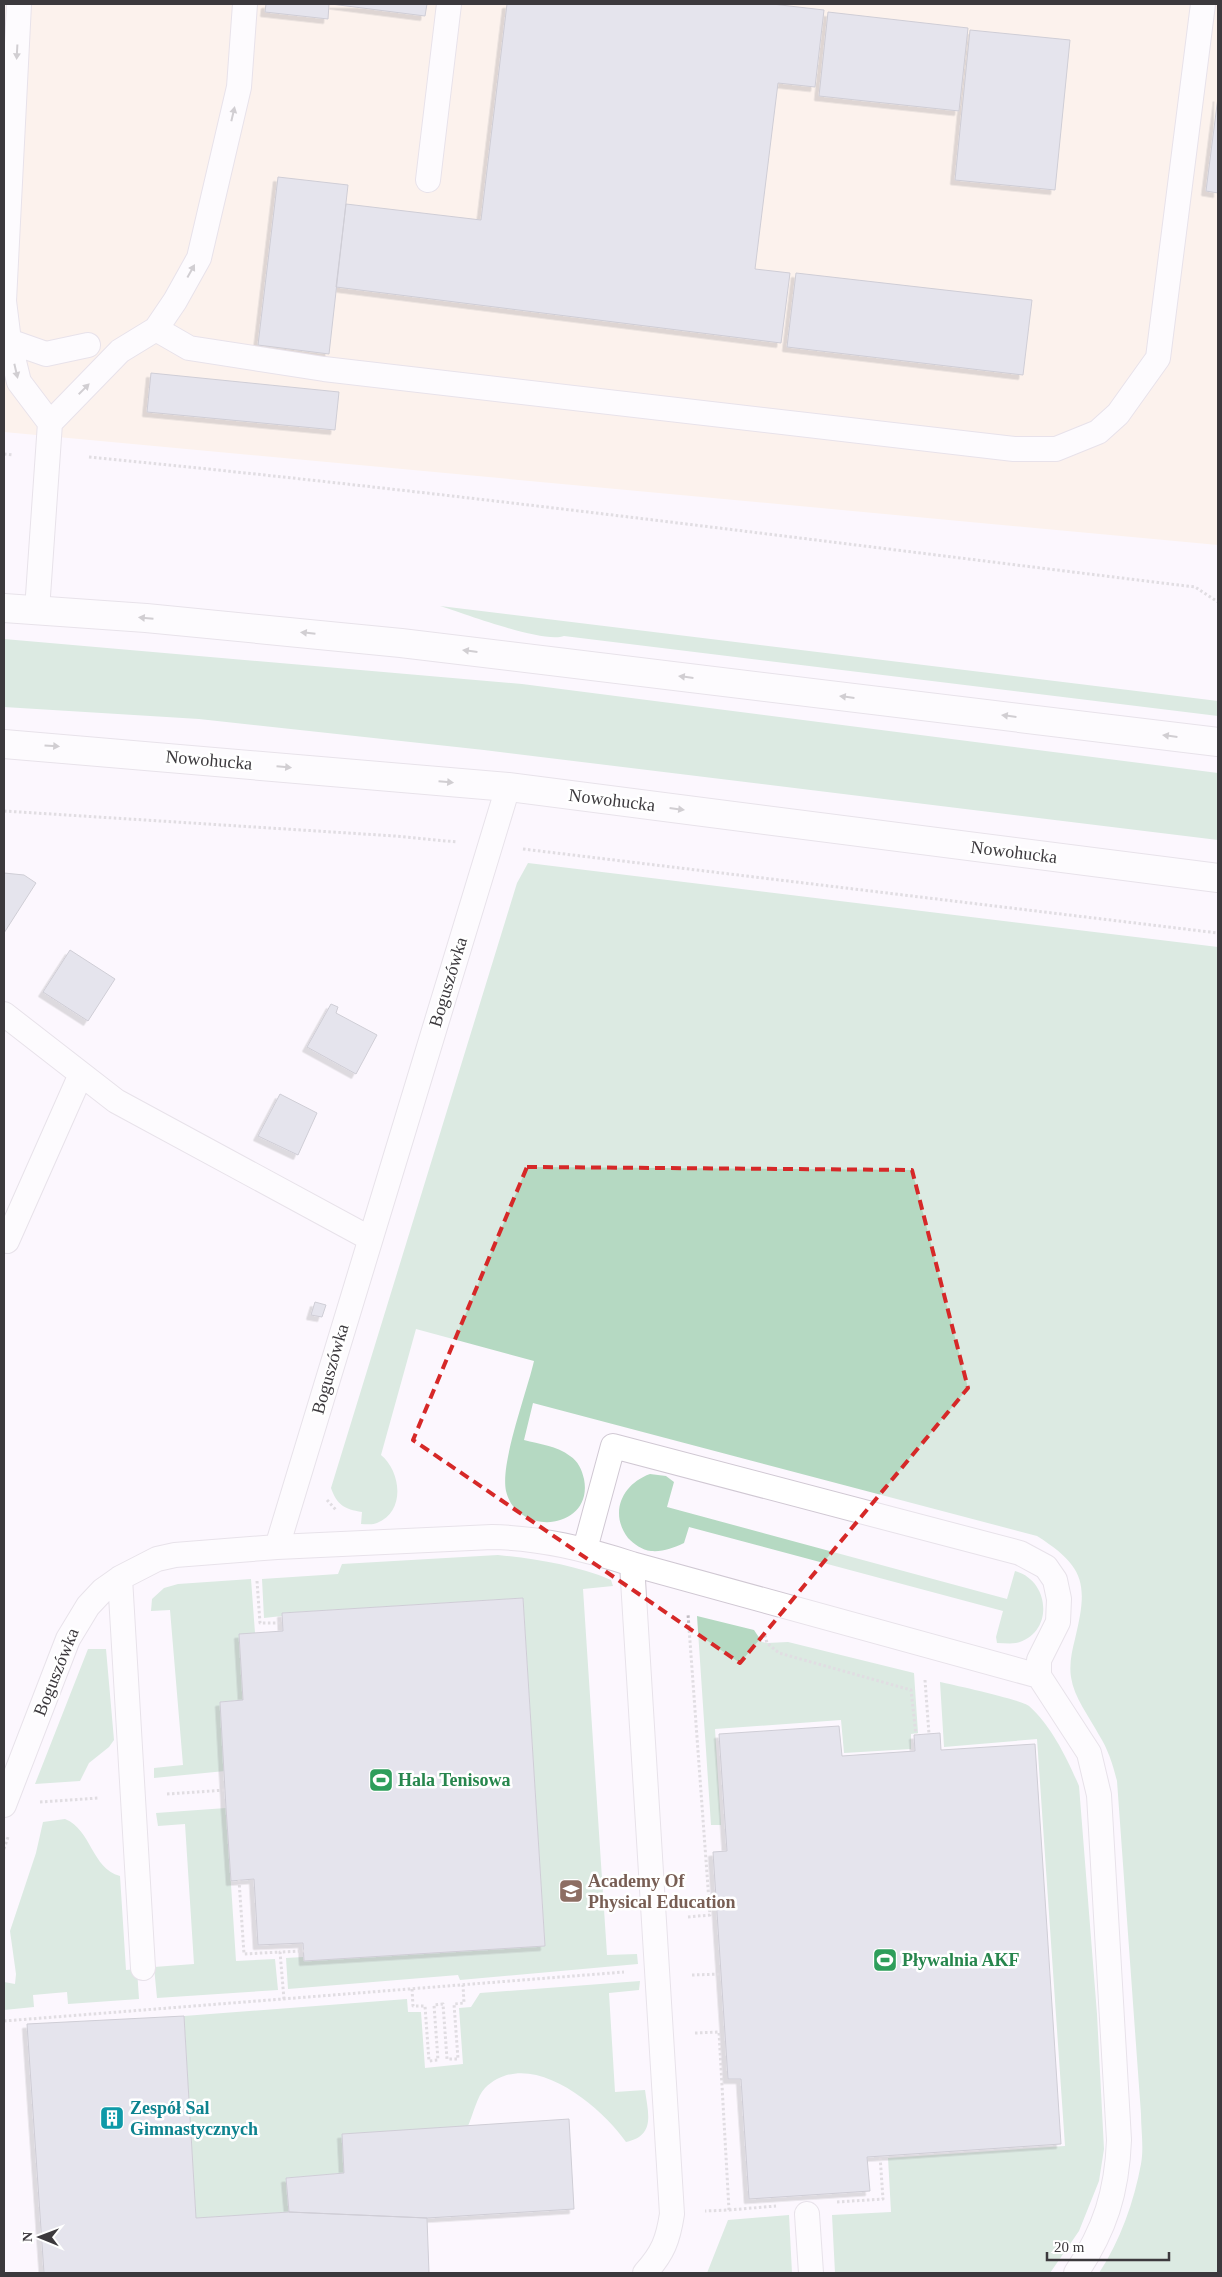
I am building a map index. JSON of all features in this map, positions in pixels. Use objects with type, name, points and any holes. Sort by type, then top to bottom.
[{"type":"main road","points":[[4,608],[282,630],[402,643],[1218,742]]},
{"type":"main road","name":"Nowohucka","points":[[4,744],[508,787],[1218,878]]},
{"type":"lane","points":[[19,4],[4,301],[9,341],[19,382],[50,424]]},
{"type":"lane","points":[[37,610],[50,424],[120,351],[156,329],[198,258],[239,87],[245,4]]},
{"type":"lane","points":[[428,180],[449,4]]},
{"type":"lane","points":[[156,329],[190,348],[324,368],[1014,449],[1056,448],[1098,432],[1118,414],[1158,358],[1204,4]]},
{"type":"lane","points":[[9,341],[46,354],[88,346]]},
{"type":"lane","name":"Boguszówka","points":[[4,1805],[76,1622],[88,1606],[120,1578],[157,1559],[175,1555],[277,1547],[369,1238],[508,787]]},
{"type":"lane","points":[[4,1014],[116,1101],[369,1238]]},
{"type":"lane","points":[[6,1241],[81,1074]]},
{"type":"lane","points":[[585,1549],[613,1446],[1020,1553],[1046,1567],[1055,1580],[1060,1599],[1058,1622],[1039,1660],[1039,1676],[1089,1753],[1100,1805],[1119,2140],[1118,2173],[1111,2204],[1090,2252],[1076,2273]]},
{"type":"lane","points":[[277,1547],[492,1537],[522,1538],[585,1549],[632,1564],[1039,1676]]},
{"type":"lane","points":[[632,1564],[672,2214],[668,2239],[657,2260],[645,2273]]},
{"type":"lane","points":[[120,1578],[143,1968]]},
{"type":"lane","points":[[807,2214],[810,2273]]},
{"type":"path","points":[[4,454],[13,455]]},
{"type":"path","points":[[89,457],[285,476],[698,524],[1194,587],[1218,602]]},
{"type":"path","points":[[4,811],[395,836],[490,845],[1218,933]]},
{"type":"path","points":[[257,1573],[260,1623],[283,1623]]},
{"type":"path","points":[[681,1918],[710,1915],[688,1607]]},
{"type":"path","points":[[761,1631],[765,1635],[767,1643],[778,1653],[911,1690],[916,1735]]},
{"type":"path","points":[[765,1635],[773,1636]]},
{"type":"path","points":[[924,1679],[929,1734]]},
{"type":"path","points":[[239,1880],[244,1954],[304,1951]]},
{"type":"path","points":[[280,1952],[284,1999]]},
{"type":"path","points":[[4,2021],[657,1969],[682,1976],[721,1974]]},
{"type":"path","points":[[412,1989],[413,2006],[425,2006],[429,2061],[438,2060],[434,2005],[443,2004],[447,2059],[458,2059],[454,2004],[464,2003],[463,1985]]},
{"type":"path","points":[[686,2034],[719,2032],[729,2210]]},
{"type":"path","points":[[830,2203],[883,2199],[880,2156]]},
{"type":"path","points":[[672,2214],[763,2207]]},
{"type":"highlighted area","points":[[527,1167],[912,1170],[968,1388],[740,1663],[413,1440]]},
{"type":"shaded area","points":[[4,4],[1218,4],[1218,545],[4,432]]},
{"type":"green space","points":[[440,606],[1218,701],[1218,716],[564,636],[539,636],[503,627]]},
{"type":"green space","points":[[4,639],[522,684],[1218,773],[1218,840],[484,750],[199,719],[4,707]]},
{"type":"green space","points":[[528,863],[1218,947],[1218,2273],[1099,2273],[1120,2234],[1138,2178],[1142,2158],[1141,2114],[1117,1781],[1105,1746],[1079,1700],[1073,1685],[1070,1672],[1082,1591],[1074,1568],[1053,1547],[1037,1536],[533,1403],[524,1440],[559,1450],[573,1458],[581,1469],[584,1479],[584,1496],[578,1509],[567,1518],[553,1522],[538,1521],[524,1516],[513,1506],[506,1491],[505,1479],[510,1446],[534,1361],[416,1329],[381,1455],[388,1462],[396,1481],[396,1501],[393,1510],[386,1518],[377,1523],[361,1524],[362,1512],[346,1508],[333,1494],[331,1488],[517,883]]},
{"type":"green space","points":[[650,1474],[666,1476],[674,1482],[667,1507],[1007,1599],[1015,1571],[1027,1577],[1036,1585],[1043,1607],[1042,1619],[1037,1629],[1028,1638],[1016,1643],[997,1643],[996,1637],[1003,1611],[689,1527],[684,1543],[664,1550],[651,1551],[644,1549],[628,1538],[619,1519],[619,1509],[621,1500],[632,1485]]},
{"type":"green space","points":[[498,1555],[570,1567],[611,1580],[613,1586],[583,1589],[607,1955],[637,1954],[638,1964],[460,1980],[458,1975],[288,1989],[286,1958],[303,1957],[304,1961],[545,1946],[523,1598],[282,1613],[282,1616],[264,1618],[262,1579],[338,1574],[342,1564]]},
{"type":"green space","points":[[251,1579],[255,1633],[239,1635],[243,1700],[220,1702],[225,1771],[154,1778],[154,1768],[183,1765],[170,1610],[151,1611],[152,1599],[164,1588],[178,1584]]},
{"type":"green space","points":[[697,1616],[754,1630],[762,1642],[788,1642],[914,1673],[918,1733],[911,1734],[911,1749],[844,1753],[841,1720],[715,1729],[721,1825],[711,1825]]},
{"type":"green space","points":[[88,1649],[106,1649],[114,1740],[109,1747],[89,1763],[80,1781],[35,1784]]},
{"type":"green space","points":[[940,1682],[1024,1703],[1029,1706],[1052,1733],[1079,1786],[1097,2014],[1104,2149],[1099,2181],[1079,2231],[1050,2273],[835,2273],[832,2215],[891,2212],[888,2158],[1065,2146],[1037,1739],[944,1747]]},
{"type":"green space","points":[[226,1808],[236,1961],[275,1959],[278,1990],[157,1998],[154,1967],[194,1964],[185,1824],[158,1826],[156,1813]]},
{"type":"green space","points":[[65,1819],[81,1831],[103,1865],[110,1872],[120,1876],[126,1970],[137,1969],[139,1999],[68,2004],[67,1992],[33,1995],[34,2007],[4,2010],[4,1982],[15,1984],[16,1974],[10,1931],[36,1853],[43,1822]]},
{"type":"green space","points":[[640,1981],[639,1990],[609,1993],[615,2092],[645,2090],[648,2122],[642,2135],[636,2139],[626,2142],[600,2112],[563,2085],[542,2077],[522,2073],[503,2076],[482,2091],[468,2126],[344,2173],[286,2178],[289,2212],[196,2218],[184,2016],[407,1999],[408,2012],[421,2012],[425,2068],[463,2064],[459,2008],[471,2007],[480,1993]]},
{"type":"green space","points":[[789,2215],[792,2273],[707,2273],[728,2220]]},
{"type":"building","points":[[266,4],[329,4],[328,19],[265,12]]},
{"type":"building","points":[[331,4],[427,4],[425,16]]},
{"type":"building","points":[[507,4],[772,4],[824,10],[815,87],[778,83],[755,269],[790,273],[781,343],[336,287],[346,204],[481,220]]},
{"type":"building","points":[[828,12],[968,28],[959,111],[819,96]]},
{"type":"building","points":[[970,30],[1070,40],[1055,190],[955,180]]},
{"type":"building","points":[[1218,97],[1218,193],[1206,191]]},
{"type":"building","points":[[278,177],[348,185],[329,354],[258,345]]},
{"type":"building","points":[[796,273],[1032,300],[1023,375],[787,347]]},
{"type":"building","points":[[151,373],[339,392],[335,430],[147,412]]},
{"type":"building","points":[[4,873],[24,875],[36,883],[4,933]]},
{"type":"building","points":[[70,950],[115,979],[88,1021],[43,992]]},
{"type":"building","points":[[331,1004],[338,1007],[336,1013],[377,1035],[356,1074],[307,1047]]},
{"type":"building","points":[[280,1094],[317,1113],[298,1155],[258,1136]]},
{"type":"building","points":[[315,1302],[326,1305],[322,1317],[311,1315]]},
{"type":"building","name":"Hala Tenisowa","points":[[523,1598],[545,1946],[304,1961],[303,1943],[258,1945],[254,1879],[231,1881],[226,1808],[220,1702],[243,1700],[239,1634],[283,1631],[282,1613]]},
{"type":"building","name":"Pływalnia AKF","points":[[839,1726],[842,1756],[915,1751],[914,1735],[940,1733],[941,1750],[1035,1744],[1061,2144],[867,2157],[870,2191],[749,2199],[741,2079],[728,2079],[713,1852],[727,1851],[719,1734]]},
{"type":"building","name":"Zespół Sal Gimnastycznych","points":[[184,2016],[196,2218],[289,2212],[427,2218],[429,2273],[44,2273],[27,2024]]},
{"type":"building","points":[[569,2119],[574,2209],[427,2218],[289,2212],[286,2178],[344,2173],[342,2134]]},
{"type":"place","name":"Hala Tenisowa","points":[[381,1780]]},
{"type":"place","name":"Academy Of Physical Education","points":[[571,1891]]},
{"type":"place","name":"Pływalnia AKF","points":[[885,1960]]},
{"type":"place","name":"Zespół Sal Gimnastycznych","points":[[112,2118]]}]
